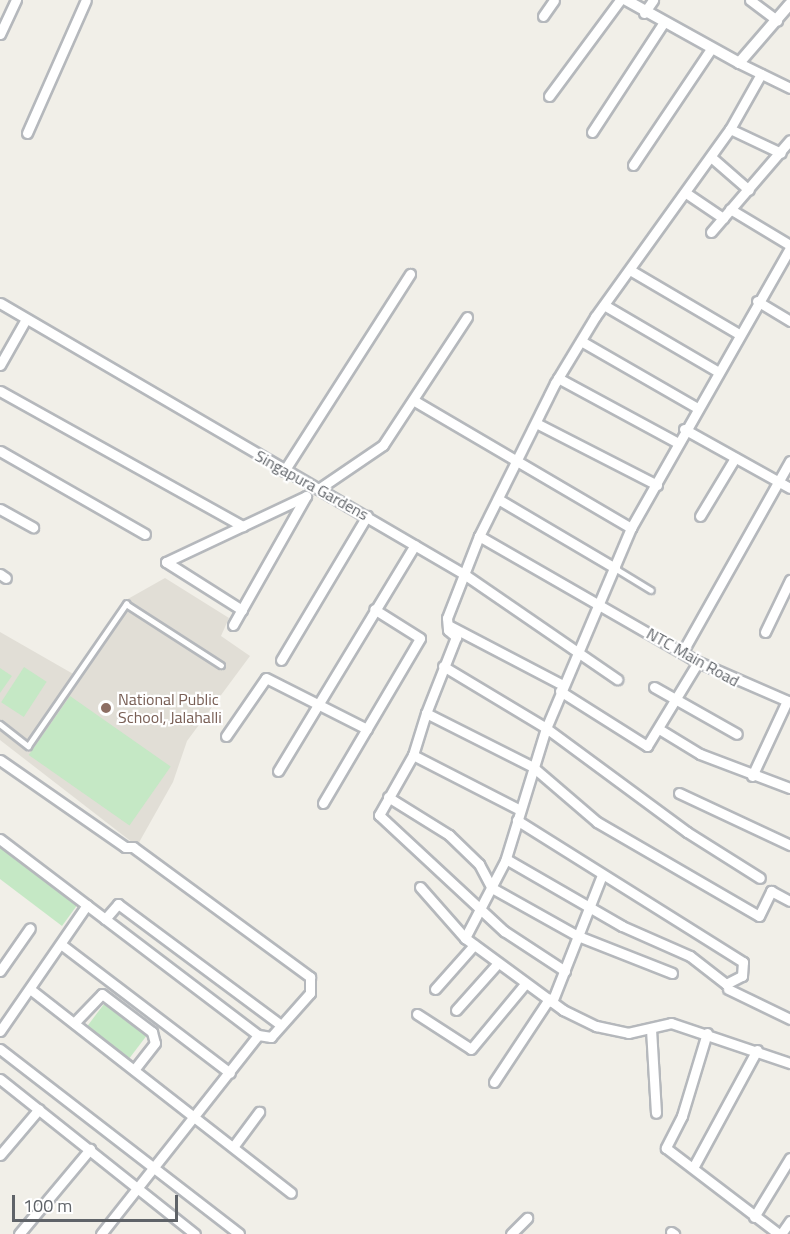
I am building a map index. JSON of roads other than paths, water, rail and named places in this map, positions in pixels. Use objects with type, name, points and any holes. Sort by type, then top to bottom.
[{"type":"street","points":[[0,34],[16,0]]},
{"type":"street","points":[[27,133],[86,0]]},
{"type":"street","points":[[543,16],[554,0]]},
{"type":"street","points":[[549,96],[620,0]]},
{"type":"street","points":[[626,0],[662,25],[790,88]]},
{"type":"street","points":[[644,13],[653,0]]},
{"type":"street","points":[[750,0],[777,20]]},
{"type":"street","points":[[739,63],[790,4]]},
{"type":"street","points":[[592,132],[662,25]]},
{"type":"street","points":[[633,165],[711,49]]},
{"type":"street","points":[[446,624],[479,536],[558,378],[604,305],[730,129],[761,74]]},
{"type":"street","points":[[711,232],[787,147],[730,129]]},
{"type":"street","points":[[711,157],[748,190]]},
{"type":"street","points":[[686,193],[723,218]]},
{"type":"street","points":[[465,938],[482,911],[506,859],[546,728],[631,528],[657,486],[696,407],[790,247],[730,209]]},
{"type":"street","points":[[630,270],[739,334]]},
{"type":"street","points":[[284,471],[410,274]]},
{"type":"street","points":[[757,301],[790,321]]},
{"type":"street","name":"Singapura Gardens","points":[[0,303],[284,471],[367,516],[464,574],[617,679]]},
{"type":"street","points":[[604,305],[717,371]]},
{"type":"street","points":[[242,610],[166,562],[306,496],[316,487],[383,445],[467,317]]},
{"type":"street","points":[[0,365],[26,319]]},
{"type":"street","points":[[580,341],[696,407]]},
{"type":"street","points":[[558,378],[678,443]]},
{"type":"street","points":[[0,391],[243,526]]},
{"type":"street","points":[[413,400],[517,464],[631,528]]},
{"type":"street","points":[[536,423],[657,486]]},
{"type":"street","points":[[684,429],[790,488]]},
{"type":"street","points":[[0,451],[145,534]]},
{"type":"street","points":[[700,516],[735,458]]},
{"type":"street","points":[[683,651],[790,461]]},
{"type":"street","points":[[233,625],[306,496]]},
{"type":"street","points":[[498,499],[615,568]]},
{"type":"street","points":[[0,509],[33,527]]},
{"type":"street","points":[[282,660],[367,516]]},
{"type":"street","name":"NTC Main Road","points":[[479,536],[683,651],[698,662],[789,701]]},
{"type":"street","points":[[278,771],[374,609],[384,600],[415,545]]},
{"type":"street","points":[[765,632],[789,586]]},
{"type":"street","points":[[323,803],[420,638],[374,609]]},
{"type":"street","points":[[446,624],[456,637],[443,666],[413,755],[379,815],[441,868],[482,911],[565,971]]},
{"type":"street","points":[[446,624],[562,688],[647,746],[698,662]]},
{"type":"street","points":[[443,666],[546,728],[633,794],[760,878]]},
{"type":"street","points":[[226,736],[266,678],[315,707],[367,729]]},
{"type":"street","points":[[654,687],[737,734]]},
{"type":"street","points":[[753,776],[789,701]]},
{"type":"street","points":[[426,713],[533,767],[597,822],[759,916],[771,891],[790,901]]},
{"type":"street","points":[[659,729],[700,754],[753,776],[790,788]]},
{"type":"street","points":[[413,755],[519,815],[602,875],[743,962],[742,976],[726,984],[690,956],[587,905],[506,859]]},
{"type":"street","points":[[0,760],[125,847],[133,847],[310,976],[310,993],[271,1037],[258,1035],[0,839]]},
{"type":"street","points":[[679,793],[790,845]]},
{"type":"street","points":[[388,797],[449,835],[479,864],[492,888],[578,936],[672,974]]},
{"type":"street","points":[[494,1082],[551,1000],[565,971],[587,905],[602,875]]},
{"type":"street","points":[[420,887],[465,938],[525,984],[596,1026],[628,1033],[670,1023],[757,1050],[790,1063]]},
{"type":"street","points":[[105,919],[118,904],[281,1025]]},
{"type":"street","points":[[0,1031],[62,945],[87,905]]},
{"type":"street","points":[[0,971],[30,928]]},
{"type":"street","points":[[62,945],[230,1073]]},
{"type":"street","points":[[435,989],[474,945]]},
{"type":"street","points":[[456,1010],[498,963]]},
{"type":"street","points":[[417,1014],[471,1049],[525,984]]},
{"type":"street","points":[[728,988],[790,1019]]},
{"type":"street","points":[[30,989],[291,1193]]},
{"type":"street","points":[[74,1023],[102,994],[152,1032],[154,1043],[134,1070]]},
{"type":"street","points":[[651,1029],[656,1113]]},
{"type":"street","points":[[707,1034],[682,1116],[666,1148],[694,1166],[754,1217],[780,1234],[790,1221]]},
{"type":"street","points":[[101,1234],[258,1035]]},
{"type":"street","points":[[0,1049],[238,1234]]},
{"type":"street","points":[[694,1166],[757,1050]]},
{"type":"street","points":[[0,1079],[138,1187],[184,1231],[195,1234]]},
{"type":"street","points":[[0,1155],[39,1109]]},
{"type":"street","points":[[233,1147],[259,1112]]},
{"type":"street","points":[[19,1234],[90,1149]]},
{"type":"street","points":[[754,1217],[790,1158]]},
{"type":"street","points":[[511,1234],[527,1218]]},
{"type":"lane","points":[[615,568],[651,590]]},
{"type":"lane","points":[[0,724],[28,746],[126,604],[221,665]]},
{"type":"place","name":"National Public School, Jalahalli","points":[[106,708]]}]
